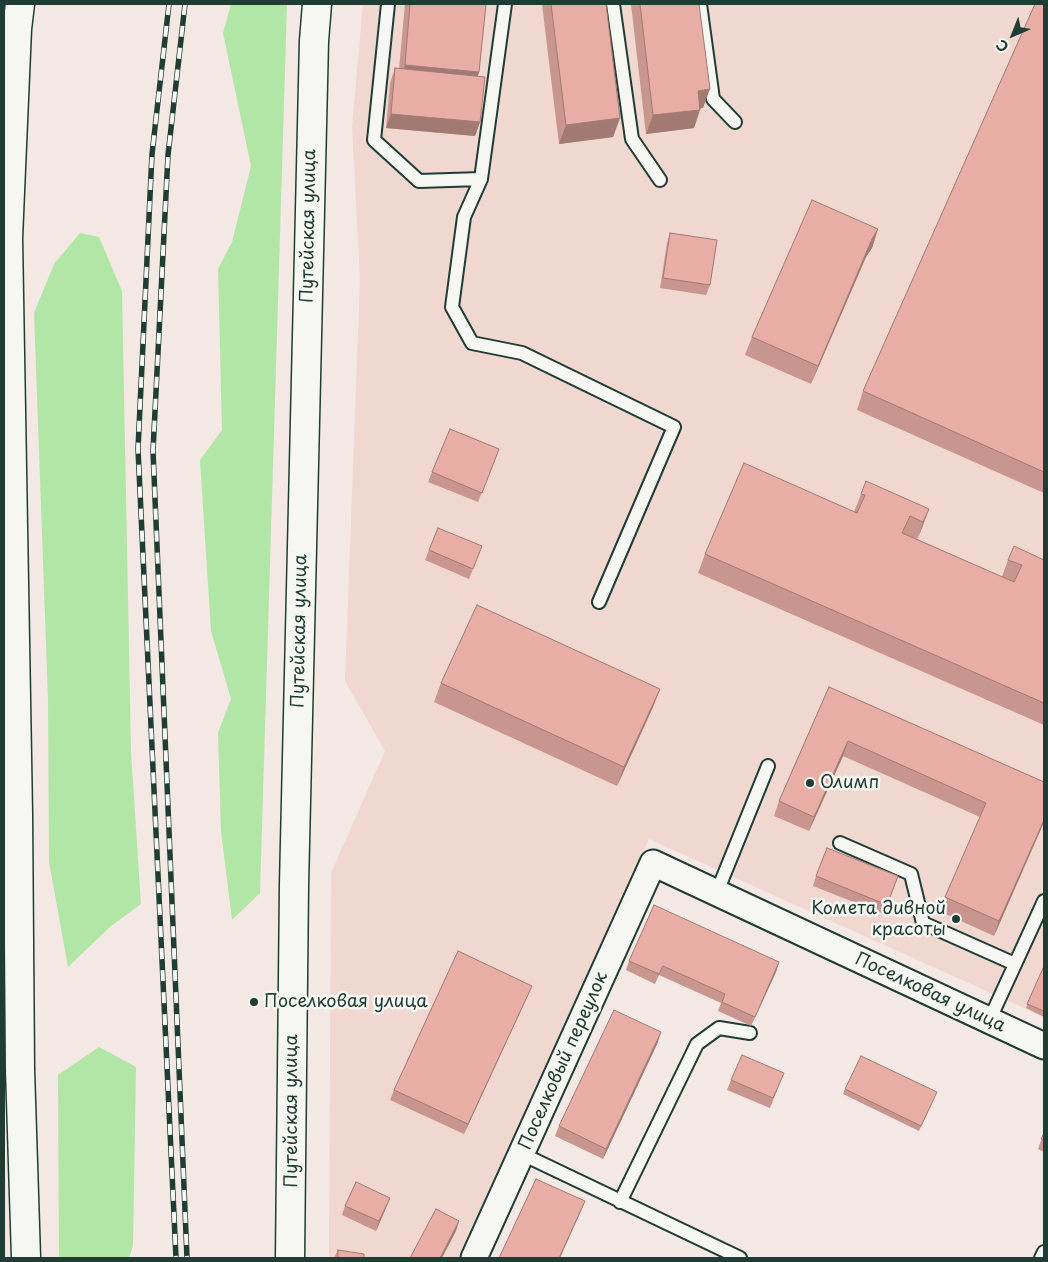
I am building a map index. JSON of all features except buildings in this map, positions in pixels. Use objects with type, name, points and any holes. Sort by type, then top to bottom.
[{"type":"main road","points":[[20,4],[17,29],[8,238],[11,815],[26,1258]]},
{"type":"main road","name":"Путейская улица","points":[[290,1258],[294,885],[314,42],[317,4]]},
{"type":"street","name":"Поселковая улица","points":[[653,863],[1044,1046]]},
{"type":"street","name":"Поселковый переулок","points":[[474,1258],[653,863]]},
{"type":"lane","points":[[388,4],[374,140],[420,181],[481,179]]},
{"type":"lane","points":[[504,4],[481,179],[464,217],[452,307],[472,342],[522,353],[674,427],[599,602]]},
{"type":"lane","points":[[613,4],[632,139],[660,180]]},
{"type":"lane","points":[[700,4],[713,99],[735,122]]},
{"type":"lane","points":[[717,892],[768,766]]},
{"type":"lane","points":[[840,843],[911,874],[923,923],[1015,964]]},
{"type":"lane","points":[[990,1021],[1044,901]]},
{"type":"lane","points":[[620,1202],[697,1044],[719,1028],[750,1033]]},
{"type":"lane","points":[[522,1154],[740,1258]]},
{"type":"lane","points":[[1041,1258],[1044,1252]]},
{"type":"shaded area","points":[[363,4],[1044,4],[1044,1017],[649,839],[458,1258],[329,1258],[331,873],[385,751],[345,681],[360,280],[352,126]]},
{"type":"green space","points":[[231,4],[287,4],[260,893],[232,920],[221,831],[218,733],[231,699],[211,631],[200,460],[222,430],[218,269],[232,242],[251,166],[223,33]]},
{"type":"green space","points":[[80,233],[99,237],[122,291],[131,752],[141,904],[111,926],[68,967],[49,862],[48,700],[34,313],[54,264]]},
{"type":"green space","points":[[99,1047],[136,1067],[133,1245],[129,1258],[59,1258],[58,1075]]},
{"type":"railway","points":[[169,4],[152,154],[138,449],[176,1258]]},
{"type":"railway","points":[[185,4],[168,155],[153,451],[187,1258]]},
{"type":"place","name":"Олимп","points":[[810,783]]},
{"type":"place","name":"Комета дивной красоты","points":[[956,919]]},
{"type":"place","name":"Поселковая улица","points":[[254,1002]]}]
